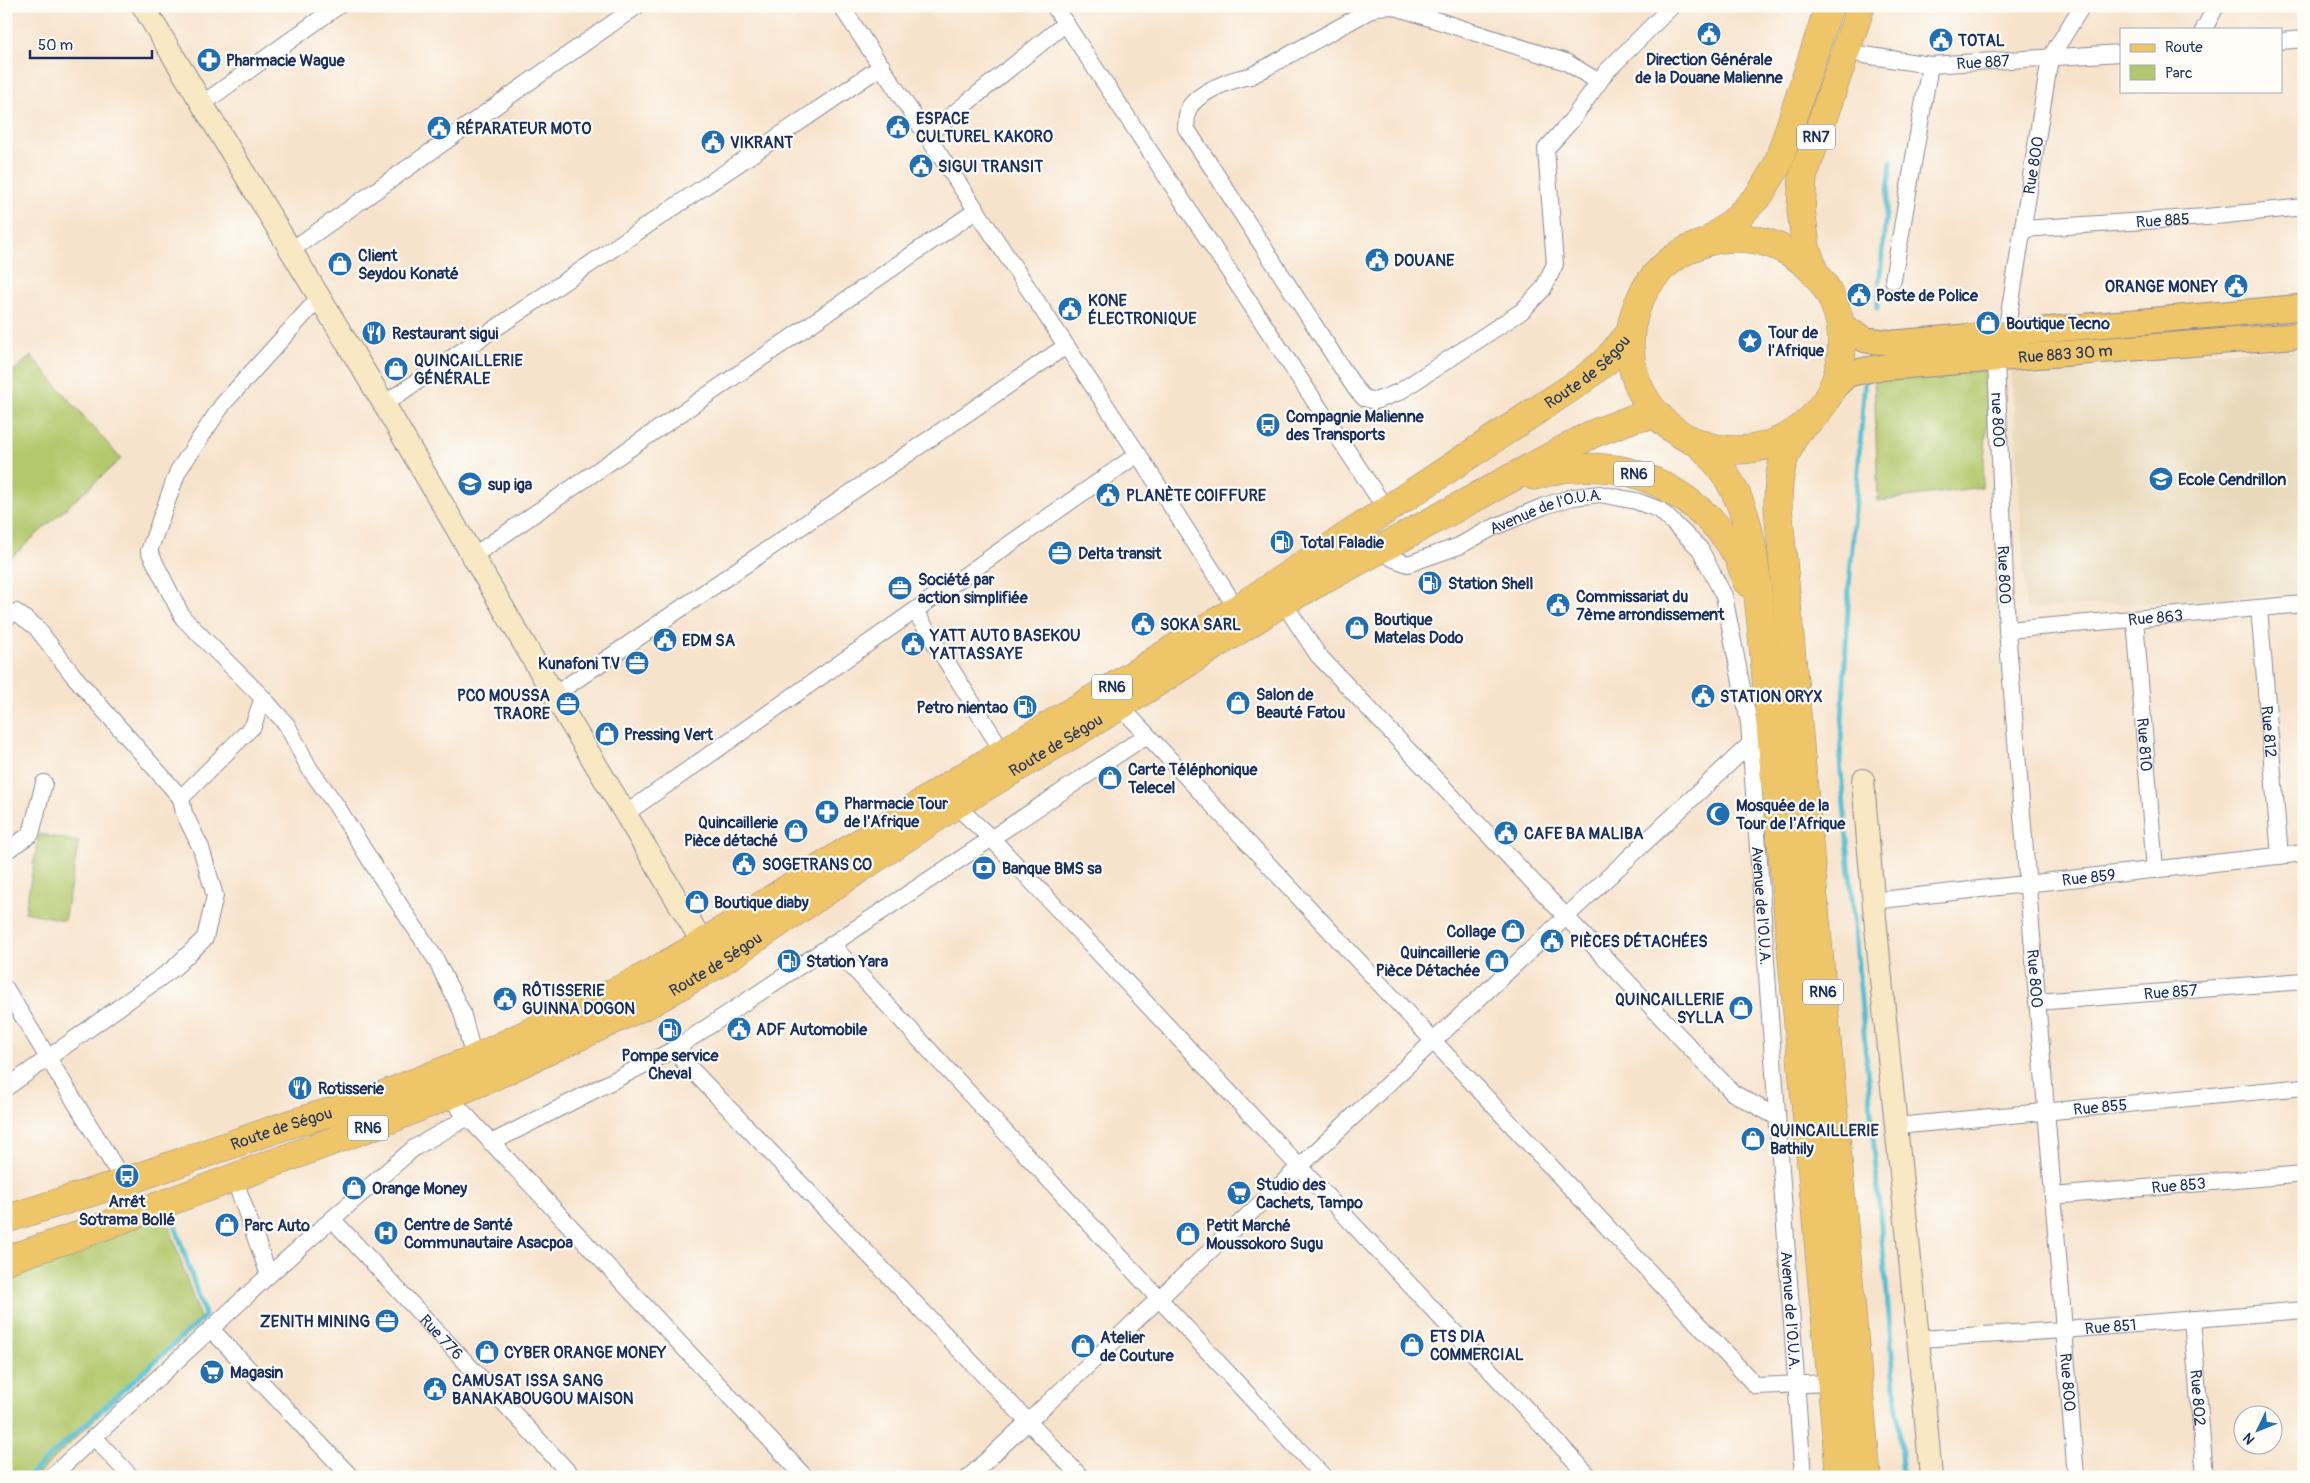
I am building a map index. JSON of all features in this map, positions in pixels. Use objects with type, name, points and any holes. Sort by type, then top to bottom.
[{"type":"highway","name":"RN7","points":[[1709,241],[1735,220],[1760,194],[1777,166],[1829,6]]},
{"type":"highway","name":"RN7","points":[[1814,271],[1806,247],[1801,210],[1803,177],[1861,6]]},
{"type":"highway","points":[[1630,333],[1636,308],[1653,278],[1664,265],[1685,250],[1709,241],[1738,237],[1766,242],[1792,253],[1814,271],[1831,296],[1841,326],[1840,368],[1833,388],[1818,412],[1797,431],[1779,441],[1759,448],[1738,450],[1718,448],[1697,442],[1659,416]]},
{"type":"highway","name":"Route de Ségou","points":[[6,1260],[381,1123],[490,1078],[654,1001],[710,954],[1004,752],[1237,609],[1581,381],[1605,362],[1630,333]]},
{"type":"highway","name":"Route de Ségou","points":[[1630,333],[1632,364],[1642,392],[1659,416]]},
{"type":"highway","name":"Route de Ségou","points":[[6,1219],[124,1182],[287,1125],[370,1100],[474,1059],[639,980],[710,954],[1120,706],[1283,602],[1592,434],[1637,417],[1659,416]]},
{"type":"highway","name":"RN6","points":[[1797,431],[1783,457],[1778,478],[1778,507],[1867,1477]]},
{"type":"highway","name":"Avenue de l'O.U.A.","points":[[1697,442],[1723,470],[1739,498],[1753,554],[1761,622],[1840,1477]]},
{"type":"highway","name":"RN6","points":[[1481,494],[1534,476],[1570,468],[1600,468],[1629,472],[1663,486],[1690,502],[1720,531],[1738,557],[1761,622]]},
{"type":"main road","points":[[1841,326],[1866,340],[1894,343],[2304,307]]},
{"type":"main road","name":"Rue 883 30 m","points":[[1833,388],[1848,374],[1876,368],[2304,335]]},
{"type":"street","points":[[143,6],[384,404],[554,695],[710,954]]},
{"type":"street","points":[[202,104],[338,6]]},
{"type":"street","points":[[290,251],[638,6]]},
{"type":"street","points":[[841,6],[1138,454],[1237,609]]},
{"type":"street","points":[[1054,6],[1387,511]]},
{"type":"street","points":[[1599,82],[1566,62],[1392,6],[1376,7],[1251,76],[1238,77],[1202,96],[1189,108],[1186,128],[1350,380],[1364,398],[1375,401],[1399,392],[1522,311],[1543,289],[1555,264],[1546,149],[1571,121],[1599,82],[1606,72],[1672,6]]},
{"type":"street","name":"Rue 800","points":[[2006,333],[2050,58],[2082,6]]},
{"type":"street","points":[[2205,28],[2216,6]]},
{"type":"street","points":[[927,135],[1066,23]]},
{"type":"street","points":[[2282,41],[2304,39]]},
{"type":"street","name":"Rue 887","points":[[1845,52],[1930,65],[2120,53]]},
{"type":"street","points":[[1893,280],[1930,65]]},
{"type":"street","points":[[384,404],[882,66]]},
{"type":"street","name":"Rue 885","points":[[2022,229],[2206,217],[2304,207]]},
{"type":"street","points":[[473,556],[977,210]]},
{"type":"street","points":[[319,298],[222,404],[178,471],[148,551],[183,618],[263,698],[286,726],[309,768],[336,805],[435,958],[462,1012],[474,1059]]},
{"type":"street","points":[[554,695],[1066,346]]},
{"type":"street","name":"rue 800","points":[[1996,360],[2001,481]]},
{"type":"street","points":[[625,814],[1138,454]]},
{"type":"street","name":"Rue 800","points":[[2001,481],[2007,630],[2076,1477]]},
{"type":"street","name":"Avenue de l'O.U.A.","points":[[1379,549],[1394,559],[1408,564],[1459,546],[1490,529],[1544,506],[1573,497],[1600,494],[1636,501],[1660,510],[1700,549],[1724,596],[1749,723],[1803,1477]]},
{"type":"street","points":[[1283,602],[1318,655],[1732,1093],[1777,1117]]},
{"type":"street","name":"Rue 863","points":[[2007,630],[2304,604]]},
{"type":"street","name":"Rue 812","points":[[2259,608],[2280,856]]},
{"type":"street","points":[[915,611],[1004,752]]},
{"type":"street","points":[[6,618],[16,612],[36,627],[73,675],[181,798],[184,813],[201,848],[215,896],[205,938],[174,968],[6,1088]]},
{"type":"street","name":"Rue 810","points":[[2135,619],[2154,870]]},
{"type":"street","points":[[181,798],[253,726],[263,698]]},
{"type":"street","points":[[1120,706],[1756,1386],[1832,1383]]},
{"type":"street","points":[[1749,723],[1773,762]]},
{"type":"street","points":[[491,1143],[673,1050],[1147,735]]},
{"type":"street","points":[[969,1477],[1750,744]]},
{"type":"street","points":[[1863,780],[1872,901],[1919,1338],[1931,1477]]},
{"type":"street","points":[[6,851],[31,834],[44,783]]},
{"type":"street","points":[[955,805],[992,839],[1590,1477]]},
{"type":"street","name":"Rue 859","points":[[1872,901],[2304,853]]},
{"type":"street","points":[[832,945],[1324,1477]]},
{"type":"street","name":"Rue 857","points":[[2037,1002],[2304,981]]},
{"type":"street","points":[[6,989],[124,1182]]},
{"type":"street","points":[[673,1050],[1081,1477]]},
{"type":"street","name":"Rue 855","points":[[1896,1126],[2304,1087]]},
{"type":"street","points":[[447,1095],[805,1477]]},
{"type":"street","points":[[51,1477],[268,1275],[414,1148],[468,1117]]},
{"type":"street","name":"Rue 853","points":[[2053,1196],[2304,1174]]},
{"type":"street","points":[[234,1178],[268,1275]]},
{"type":"street","name":"Rue 776","points":[[332,1219],[573,1477]]},
{"type":"street","name":"Rue 851","points":[[1919,1338],[2064,1330],[2304,1310]]},
{"type":"street","name":"Rue 802","points":[[2192,1319],[2205,1477]]},
{"type":"street","points":[[211,1329],[351,1477]]},
{"type":"street","points":[[94,1437],[131,1477]]},
{"type":"shaded area","name":"Ecole Cendrillon","points":[[2304,348],[2304,594],[2026,609],[2011,364]]},
{"type":"green space","points":[[31,356],[121,459],[6,562],[6,377]]},
{"type":"green space","points":[[1991,371],[1982,487],[1878,501],[1874,374]]},
{"type":"green space","points":[[39,834],[79,842],[64,920],[25,912]]},
{"type":"green space","points":[[164,1211],[200,1318],[35,1477],[6,1477],[6,1268]]},
{"type":"waterway","points":[[1877,308],[1891,161]]},
{"type":"waterway","points":[[1865,379],[1849,587],[1840,760],[1903,1477]]},
{"type":"waterway","points":[[27,1477],[205,1316],[170,1210]]},
{"type":"place","name":"Direction Générale de la Douane Malienne","points":[[1709,34]]},
{"type":"place","name":"TOTAL","points":[[1941,40]]},
{"type":"place","name":"Pharmacie Wague","points":[[209,60]]},
{"type":"place","name":"ESPACE CULTUREL KAKORO","points":[[898,127]]},
{"type":"place","name":"RÉPARATEUR MOTO","points":[[439,128]]},
{"type":"place","name":"VIKRANT","points":[[713,142]]},
{"type":"place","name":"SIGUI TRANSIT","points":[[921,166]]},
{"type":"place","name":"DOUANE","points":[[1377,260]]},
{"type":"place","name":"Client Seydou Konaté","points":[[340,264]]},
{"type":"place","name":"ORANGE MONEY","points":[[2236,286]]},
{"type":"place","name":"Poste de Police","points":[[1859,295]]},
{"type":"place","name":"KONE ÉLECTRONIQUE","points":[[1070,309]]},
{"type":"place","name":"Boutique Tecno","points":[[1988,323]]},
{"type":"place","name":"Restaurant sigui","points":[[374,333]]},
{"type":"place","name":"Tour de l'Afrique","points":[[1750,341]]},
{"type":"place","name":"QUINCAILLERIE GÉNÉRALE","points":[[396,369]]},
{"type":"place","name":"Compagnie Malienne des Transports","points":[[1268,425]]},
{"type":"place","name":"Ecole Cendrillon","points":[[2161,479]]},
{"type":"place","name":"sup iga","points":[[470,484]]},
{"type":"place","name":"PLANÈTE COIFFURE","points":[[1108,495]]},
{"type":"place","name":"Total Faladie","points":[[1282,542]]},
{"type":"place","name":"Delta transit","points":[[1060,553]]},
{"type":"place","name":"Station Shell","points":[[1430,583]]},
{"type":"place","name":"Société par action simplifiée","points":[[900,588]]},
{"type":"place","name":"Commissariat du 7ème arrondissement","points":[[1558,605]]},
{"type":"place","name":"SOKA SARL","points":[[1143,624]]},
{"type":"place","name":"Boutique Matelas Dodo","points":[[1357,628]]},
{"type":"place","name":"EDM SA","points":[[665,640]]},
{"type":"place","name":"YATT AUTO BASEKOU YATTASSAYE","points":[[913,644]]},
{"type":"place","name":"Kunafoni TV","points":[[637,663]]},
{"type":"place","name":"STATION ORYX","points":[[1703,696]]},
{"type":"place","name":"Salon de Beauté Fatou","points":[[1238,703]]},
{"type":"place","name":"PCO MOUSSA TRAORE","points":[[568,704]]},
{"type":"place","name":"Petro nientao","points":[[1025,707]]},
{"type":"place","name":"Pressing Vert","points":[[607,734]]},
{"type":"place","name":"Carte Téléphonique Telecel","points":[[1110,778]]},
{"type":"place","name":"Pharmacie Tour de l'Afrique","points":[[827,812]]},
{"type":"place","name":"Mosquée de la Tour de l'Afrique","points":[[1718,814]]},
{"type":"place","name":"Quincaillerie Pièce détaché","points":[[796,831]]},
{"type":"place","name":"CAFE BA MALIBA","points":[[1506,833]]},
{"type":"place","name":"SOGETRANS CO","points":[[744,864]]},
{"type":"place","name":"Banque BMS sa","points":[[984,868]]},
{"type":"place","name":"Boutique diaby","points":[[697,902]]},
{"type":"place","name":"Collage","points":[[1513,931]]},
{"type":"place","name":"PIÈCES DÉTACHÉES","points":[[1552,941]]},
{"type":"place","name":"Station Yara","points":[[789,961]]},
{"type":"place","name":"Quincaillerie Pièce Détachée","points":[[1497,961]]},
{"type":"place","name":"RÔTISSERIE GUINNA DOGON","points":[[505,999]]},
{"type":"place","name":"QUINCAILLERIE SYLLA","points":[[1741,1008]]},
{"type":"place","name":"ADF Automobile","points":[[739,1029]]},
{"type":"place","name":"Pompe service Cheval","points":[[670,1030]]},
{"type":"place","name":"Rotisserie","points":[[300,1088]]},
{"type":"place","name":"QUINCAILLERIE Bathily","points":[[1753,1139]]},
{"type":"place","name":"Arrêt Sotrama Bollé","points":[[127,1176]]},
{"type":"place","name":"Orange Money","points":[[354,1188]]},
{"type":"place","name":"Studio des Cachets, Tampo","points":[[1239,1193]]},
{"type":"place","name":"Parc Auto","points":[[227,1225]]},
{"type":"place","name":"Centre de Santé Communautaire Asacpoa","points":[[386,1233]]},
{"type":"place","name":"Petit Marché Moussokoro Sugu","points":[[1188,1234]]},
{"type":"place","name":"ZENITH MINING","points":[[387,1321]]},
{"type":"place","name":"ETS DIA COMMERCIAL","points":[[1412,1345]]},
{"type":"place","name":"Atelier de Couture","points":[[1083,1346]]},
{"type":"place","name":"CYBER ORANGE MONEY","points":[[487,1352]]},
{"type":"place","name":"Magasin","points":[[212,1372]]},
{"type":"place","name":"CAMUSAT ISSA SANG BANAKABOUGOU MAISON","points":[[435,1389]]}]
